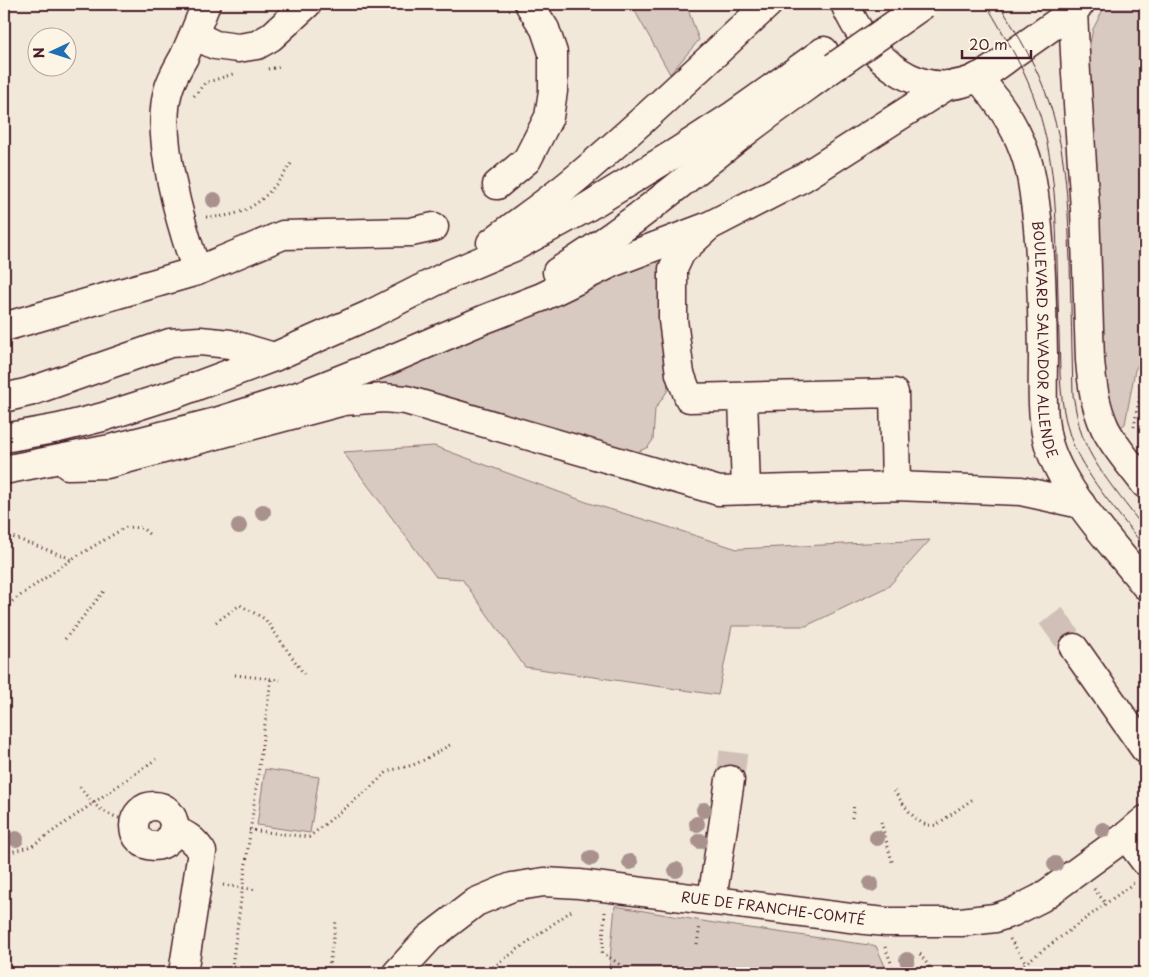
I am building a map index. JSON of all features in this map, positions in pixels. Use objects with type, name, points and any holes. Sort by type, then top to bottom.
[{"type":"main road","points":[[197,271],[186,240],[168,162],[164,122],[168,89],[194,35],[206,4]]},
{"type":"main road","points":[[194,35],[215,46],[238,48],[257,45],[271,37],[307,4]]},
{"type":"main road","points":[[497,186],[527,160],[549,117],[553,91],[553,53],[545,29],[528,4]]},
{"type":"main road","points":[[450,274],[579,176],[634,128],[768,4]]},
{"type":"main road","points":[[845,4],[856,27],[870,47],[886,63],[900,74],[921,82],[948,85]]},
{"type":"main road","points":[[484,319],[603,244],[645,212],[745,132],[891,4]]},
{"type":"main road","points":[[4,438],[59,428],[103,417],[175,394],[274,357],[369,315],[450,274],[514,247],[625,184],[734,115],[924,4]]},
{"type":"main road","points":[[12,468],[154,438],[260,408],[346,378],[484,319],[542,298],[614,262],[709,226],[804,177],[948,85],[978,77],[997,66],[1077,7]]},
{"type":"main road","points":[[1077,7],[1076,74],[1083,158],[1092,384],[1097,406],[1106,429],[1145,484]]},
{"type":"main road","name":"BOULEVARD SALVADOR ALLENDE","points":[[978,77],[1000,103],[1014,127],[1031,172],[1042,284],[1043,407],[1047,437],[1054,459],[1081,504],[1145,585]]},
{"type":"main road","points":[[709,226],[681,252],[673,269],[673,320],[680,374],[689,398],[894,393],[896,486]]},
{"type":"main road","points":[[4,327],[197,271],[283,235],[411,232],[434,227]]},
{"type":"main road","points":[[4,398],[29,392],[170,343],[200,341],[230,344],[274,357]]},
{"type":"main road","points":[[743,397],[746,490]]},
{"type":"main road","points":[[12,468],[107,464],[344,401],[384,398],[406,400],[719,491],[896,486],[1021,491],[1081,504]]},
{"type":"main road","points":[[1021,491],[1054,459]]},
{"type":"main road","points":[[1074,648],[1145,749]]},
{"type":"main road","points":[[706,909],[730,780]]},
{"type":"main road","points":[[134,823],[134,829],[140,839],[149,845],[162,844],[171,836],[173,830],[194,840],[202,852],[183,973]]},
{"type":"main road","name":"RUE DE FRANCHE-COMTÉ","points":[[397,973],[428,938],[476,902],[512,887],[544,882],[579,884],[706,909],[886,922],[961,922],[995,918],[1013,912],[1041,898],[1136,828],[1143,870]]},
{"type":"path","points":[[263,70],[280,67]]},
{"type":"path","points":[[192,98],[205,83],[227,75],[236,74]]},
{"type":"path","points":[[180,215],[228,217],[242,213],[255,205],[269,192],[282,178],[292,162]]},
{"type":"path","points":[[1133,435],[1145,366]]},
{"type":"path","points":[[4,607],[72,559],[126,527],[142,528],[150,535]]},
{"type":"path","points":[[4,534],[72,559]]},
{"type":"path","points":[[65,640],[104,591]]},
{"type":"path","points":[[216,622],[240,605],[265,619],[304,674]]},
{"type":"path","points":[[1145,655],[1138,658],[1143,671],[1145,670]]},
{"type":"path","points":[[235,675],[280,680]]},
{"type":"path","points":[[230,973],[271,679]]},
{"type":"path","points":[[249,830],[309,837],[388,771],[424,760],[453,743]]},
{"type":"path","points":[[4,854],[32,846],[156,760]]},
{"type":"path","points":[[80,787],[93,804],[112,816],[134,823]]},
{"type":"path","points":[[894,791],[915,818],[930,826],[936,825],[973,799]]},
{"type":"path","points":[[852,818],[854,804]]},
{"type":"path","points":[[881,822],[893,865]]},
{"type":"path","points":[[1012,973],[1143,870]]},
{"type":"path","points":[[241,888],[257,890]]},
{"type":"path","points":[[486,973],[581,903]]},
{"type":"path","points":[[697,944],[706,909]]},
{"type":"path","points":[[328,973],[336,921]]},
{"type":"path","points":[[884,945],[895,973]]},
{"type":"path","points":[[920,954],[934,973]]},
{"type":"shaded area","points":[[631,4],[686,4],[699,40],[670,74]]},
{"type":"shaded area","points":[[1106,4],[1145,4],[1145,352],[1135,370],[1125,424],[1121,427],[1109,403],[1106,392],[1087,58],[1093,29]]},
{"type":"shaded area","points":[[676,242],[666,354],[668,390],[655,409],[653,440],[648,447],[629,456],[417,389],[399,387],[351,391]]},
{"type":"shaded area","points":[[434,446],[589,503],[737,549],[930,540],[889,586],[806,626],[732,626],[718,695],[525,667],[462,579],[436,577],[343,452]]},
{"type":"shaded area","points":[[265,769],[319,777],[310,833],[257,825]]},
{"type":"shaded area","points":[[615,906],[714,923],[876,946],[888,973],[607,973],[609,970]]},
{"type":"tunnel","points":[[1051,616],[1074,648]]},
{"type":"tunnel","points":[[730,780],[735,739]]},
{"type":"tram line","points":[[986,4],[1028,81],[1048,146],[1056,221],[1060,382],[1067,427],[1079,458],[1087,471],[1145,548]]},
{"type":"tram line","points":[[999,4],[1021,40],[1040,78],[1056,124],[1060,143],[1066,182],[1073,395],[1080,429],[1096,463],[1145,530]]}]
